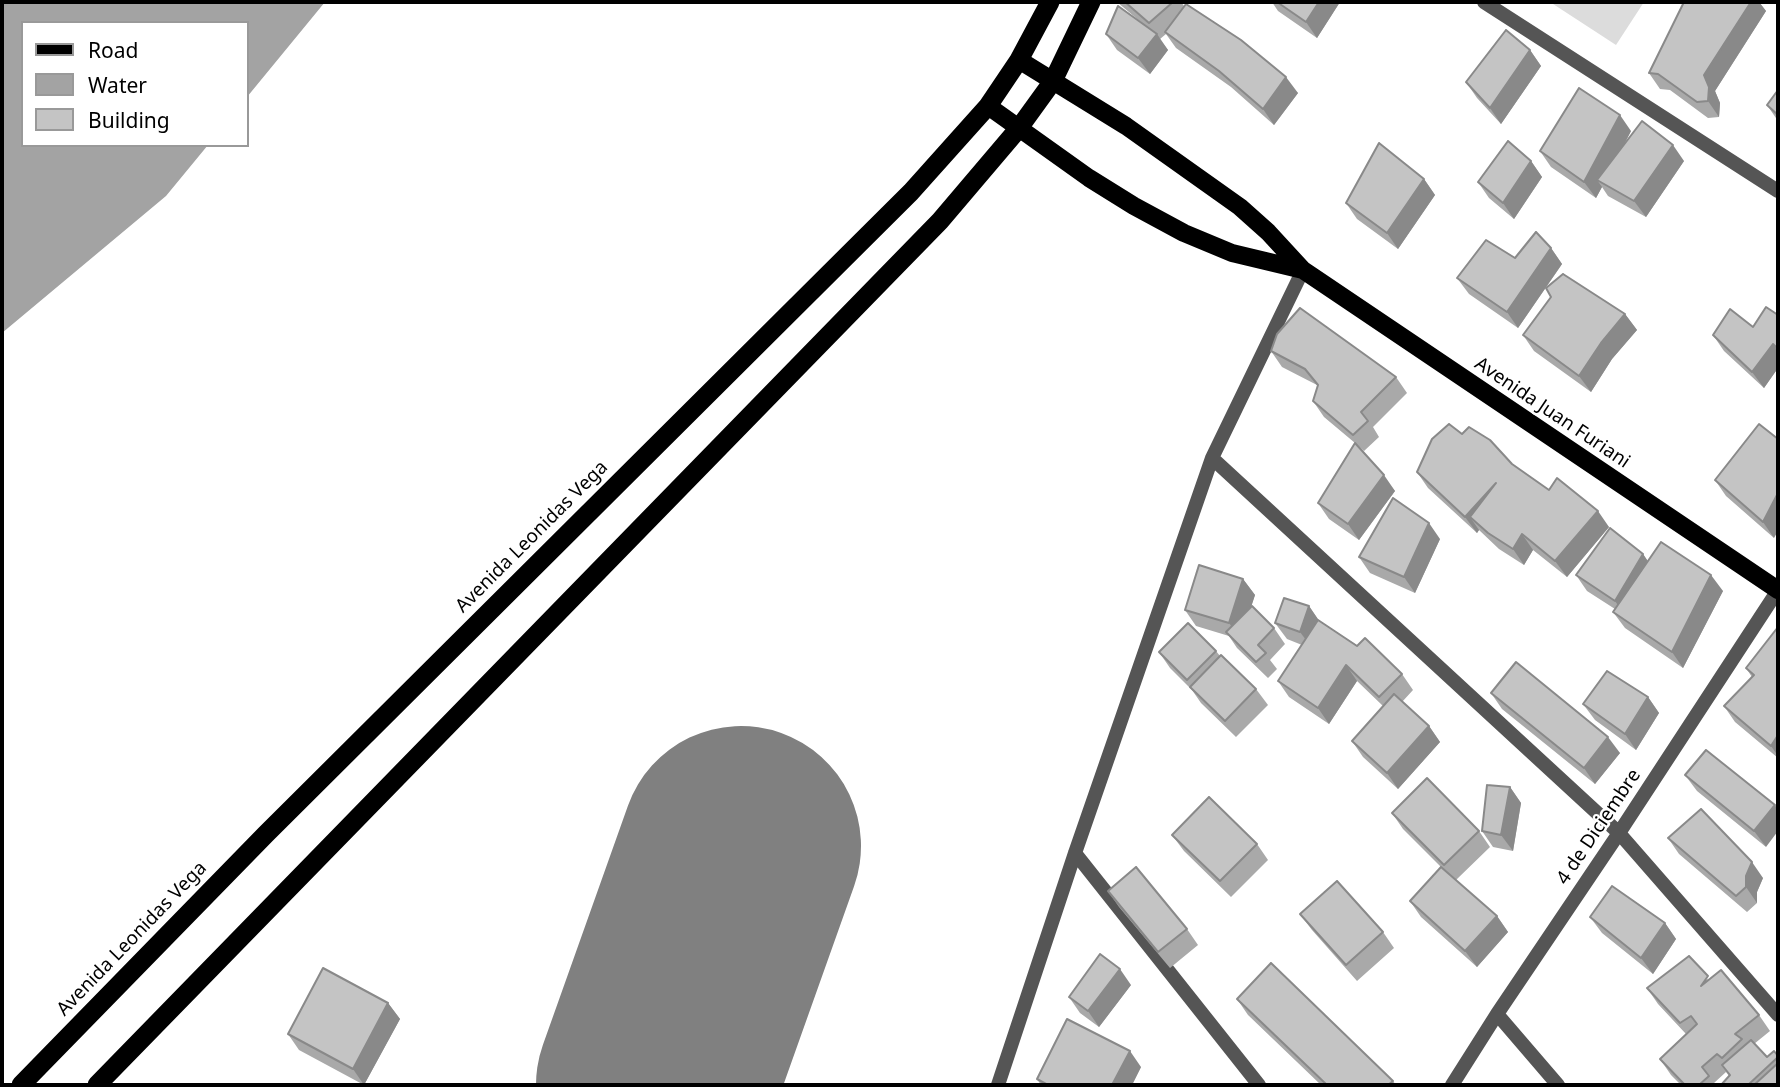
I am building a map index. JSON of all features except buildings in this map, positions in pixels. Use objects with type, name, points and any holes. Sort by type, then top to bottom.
[{"type":"highway","name":"Avenida Leonidas Vega","points":[[21,1085],[266,834],[911,192],[988,106],[1019,60],[1050,2]]},
{"type":"highway","points":[[97,1085],[940,221],[1019,128],[1053,81],[1091,2]]},
{"type":"main road","name":"Avenida Juan Furiani","points":[[1019,60],[1126,126],[1240,208],[1268,232],[1303,270],[1778,590]]},
{"type":"main road","name":"Avenida Juan Furiani","points":[[988,106],[1089,178],[1184,233],[1232,253],[1303,270]]},
{"type":"street","points":[[1484,2],[1778,191]]},
{"type":"street","points":[[998,1085],[1212,458],[1303,270]]},
{"type":"street","points":[[1212,458],[1619,833],[1778,1015]]},
{"type":"street","name":"4 de Diciembre","points":[[1452,1085],[1778,590]]},
{"type":"street","points":[[1075,853],[1259,1085]]},
{"type":"street","points":[[1497,1014],[1558,1085]]},
{"type":"shaded area","points":[[1550,2],[1644,2],[1616,45]]},
{"type":"water","points":[[2,2],[325,2],[248,96],[248,21],[21,21],[21,147],[206,147],[166,196],[2,333]]},
{"type":"runway","points":[[656,1085],[741,846]]}]
